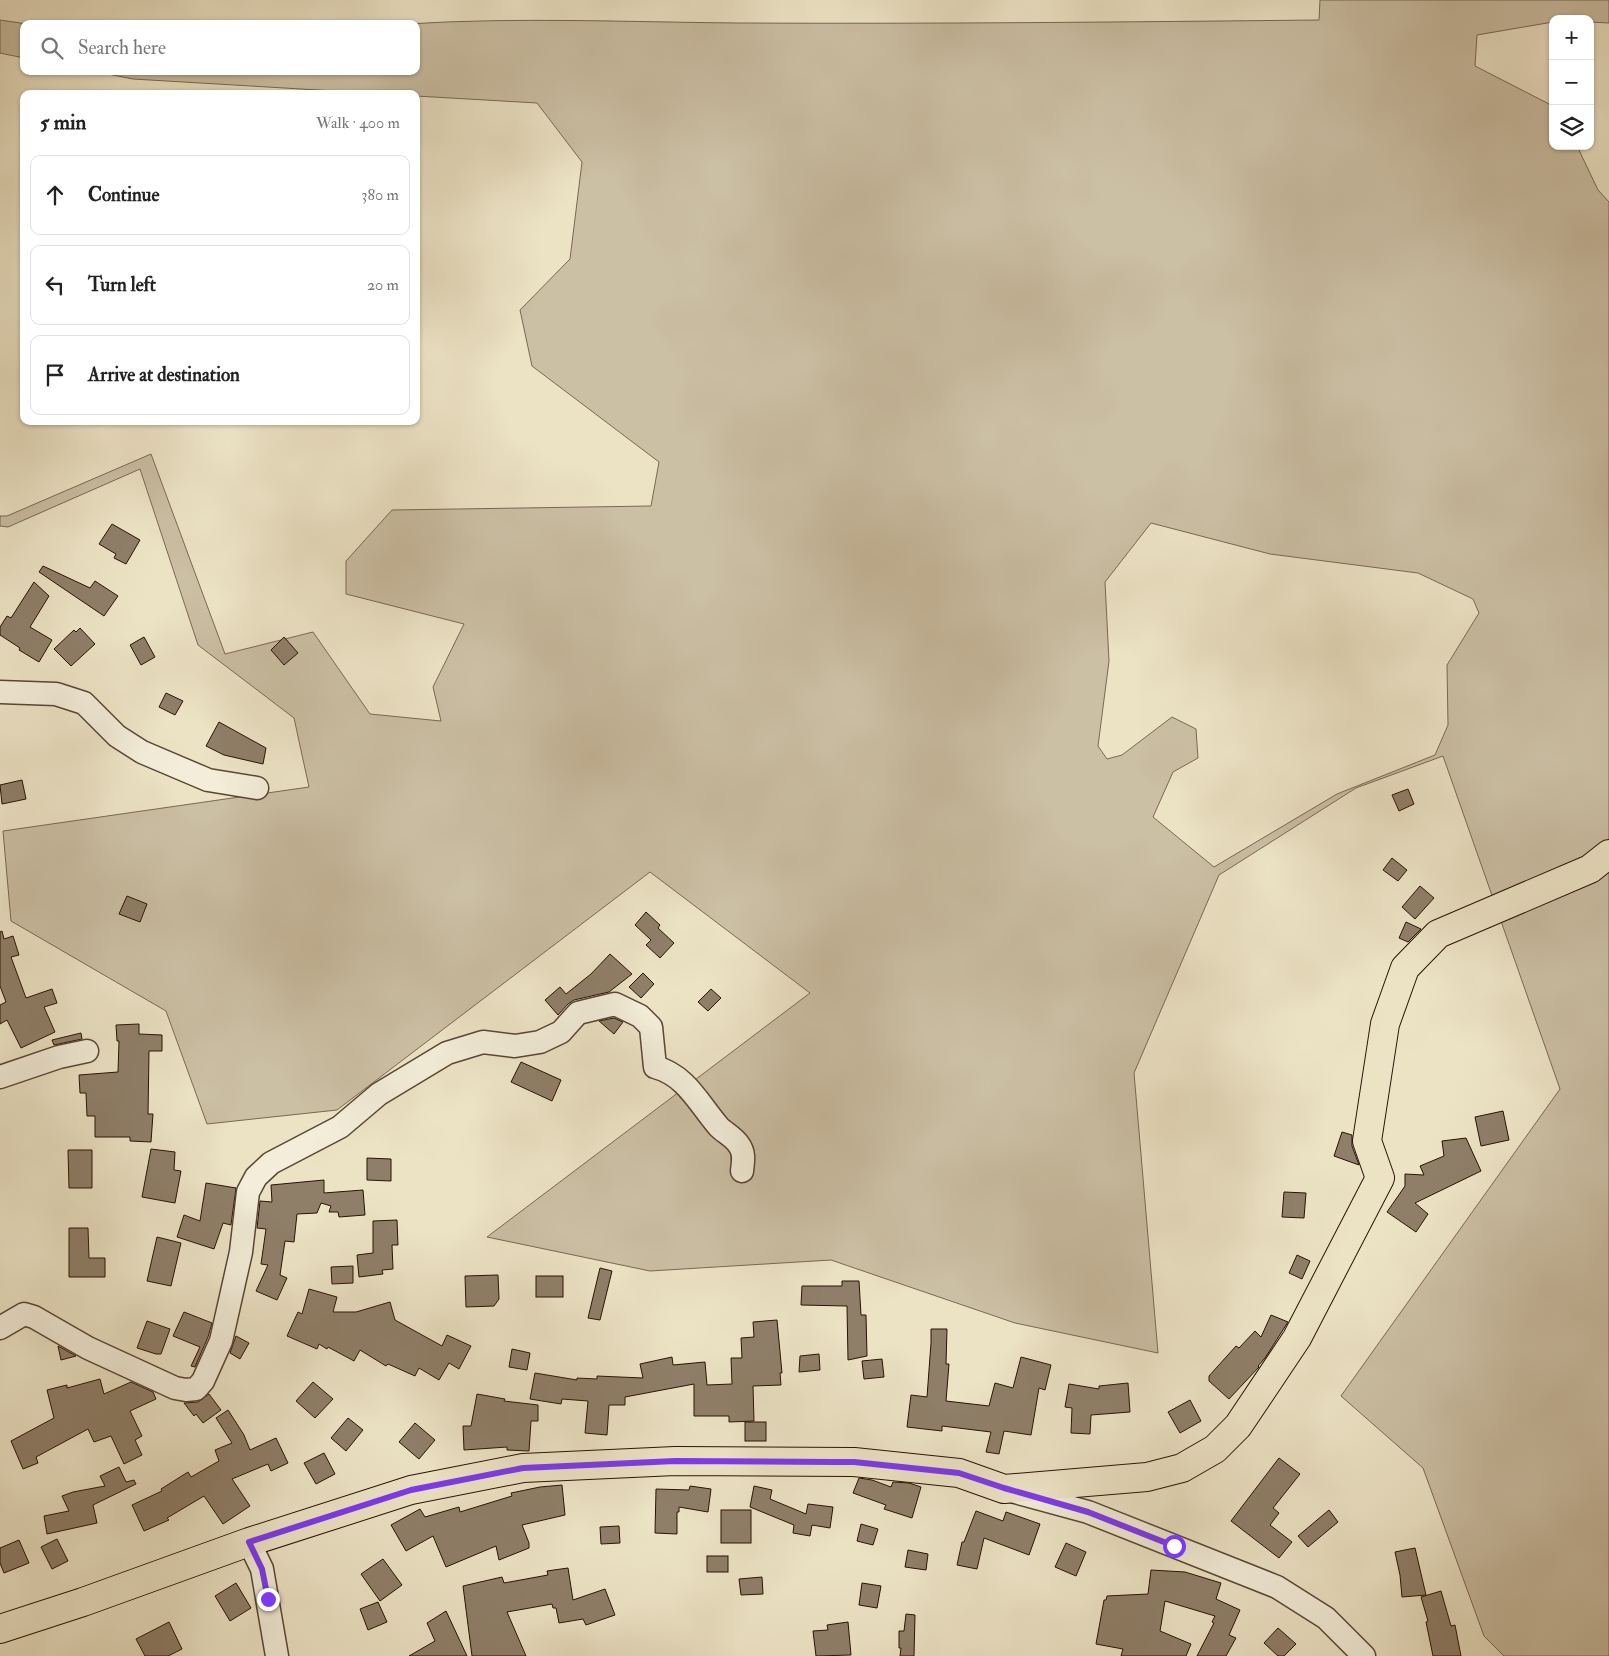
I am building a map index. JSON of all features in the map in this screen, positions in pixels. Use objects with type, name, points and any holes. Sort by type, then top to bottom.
[{"type":"main road","points":[[0,1629],[83,1602],[249,1542],[411,1490],[523,1468],[675,1461],[854,1462],[959,1473],[1004,1488],[1138,1478],[1182,1468],[1215,1450],[1238,1426],[1297,1338],[1380,1178],[1367,1141],[1385,1024],[1405,968],[1438,934],[1590,869],[1609,854]]},
{"type":"street","points":[[0,692],[56,694],[84,702],[116,736],[142,752],[208,780],[257,788]]},
{"type":"street","points":[[0,1328],[24,1314],[34,1317],[88,1348],[175,1388],[196,1389],[203,1381],[221,1341],[241,1252],[248,1192],[256,1177],[271,1163],[340,1127],[379,1094],[447,1053],[483,1042],[515,1046],[540,1042],[561,1032],[578,1013],[615,1004],[640,1016],[651,1027],[655,1067],[668,1070],[677,1077],[702,1103],[720,1128],[739,1145],[744,1154],[742,1171]]},
{"type":"street","points":[[0,1077],[59,1057],[87,1051]]},
{"type":"street","points":[[1004,1488],[1088,1512],[1277,1587],[1326,1618],[1364,1656]]},
{"type":"street","points":[[249,1542],[262,1569],[276,1656]]},
{"type":"shaded area","points":[[1320,0],[1609,0],[1609,23],[1594,22],[1594,15],[1549,15],[1549,23],[1477,35],[1475,66],[1549,104],[1549,150],[1579,150],[1598,190],[1609,202],[1609,1656],[1504,1656],[1484,1636],[1423,1468],[1341,1396],[1560,1089],[1443,756],[1356,788],[1219,875],[1134,1073],[1158,1353],[1015,1323],[831,1260],[650,1271],[487,1237],[810,993],[650,872],[337,1110],[207,1124],[166,1011],[11,921],[3,831],[309,787],[294,718],[198,645],[140,469],[8,527],[0,526],[0,516],[7,516],[151,454],[225,654],[313,632],[370,714],[441,721],[433,687],[464,624],[346,594],[346,561],[392,510],[651,506],[659,462],[532,366],[520,310],[570,259],[582,162],[537,103],[420,96],[420,90],[318,90],[133,79],[113,75],[420,75],[420,23],[531,20],[882,23],[1319,20]],"holes":[[[1151,523],[1270,554],[1418,573],[1473,599],[1479,613],[1447,665],[1448,725],[1435,755],[1337,794],[1214,867],[1153,817],[1173,772],[1198,758],[1196,729],[1172,717],[1122,755],[1107,759],[1098,746],[1109,661],[1105,582]]]},
{"type":"shaded area","points":[[0,20],[20,23],[20,57],[0,53]]},
{"type":"building","points":[[112,524],[140,540],[126,564],[114,558],[116,554],[99,544]]},
{"type":"building","points":[[43,566],[90,588],[95,581],[118,596],[104,616],[39,572]]},
{"type":"building","points":[[34,582],[49,596],[30,627],[52,640],[39,662],[19,650],[20,648],[0,635],[0,627],[7,616],[11,618]]},
{"type":"building","points":[[80,628],[95,644],[71,666],[54,649],[74,630],[76,632]]},
{"type":"building","points":[[144,637],[155,657],[141,665],[130,645]]},
{"type":"building","points":[[284,637],[298,653],[284,665],[271,650]]},
{"type":"building","points":[[166,693],[183,701],[175,715],[159,707]]},
{"type":"building","points":[[219,722],[266,748],[263,764],[224,755],[206,746]]},
{"type":"building","points":[[22,780],[26,799],[2,804],[0,785]]},
{"type":"building","points":[[1408,789],[1414,804],[1399,811],[1392,795]]},
{"type":"building","points":[[1392,858],[1407,870],[1398,881],[1383,870]]},
{"type":"building","points":[[1420,886],[1434,898],[1415,919],[1402,907]]},
{"type":"building","points":[[127,896],[147,904],[140,922],[119,914]]},
{"type":"building","points":[[646,912],[660,925],[658,928],[674,943],[660,958],[646,945],[651,940],[635,925]]},
{"type":"building","points":[[1406,922],[1421,929],[1408,942],[1399,938]]},
{"type":"building","points":[[2,931],[4,939],[13,936],[19,955],[11,957],[26,998],[52,989],[57,1003],[44,1007],[55,1032],[21,1048],[7,1020],[0,1024],[0,1005],[6,1002],[0,986],[0,932]]},
{"type":"building","points":[[610,954],[632,974],[609,992],[574,1000],[558,1015],[545,1000],[560,987],[566,994],[591,974]]},
{"type":"building","points":[[643,973],[654,984],[641,998],[629,987]]},
{"type":"building","points":[[711,989],[721,998],[708,1011],[698,1002]]},
{"type":"building","points":[[614,1018],[623,1022],[614,1034],[599,1021]]},
{"type":"building","points":[[139,1024],[139,1034],[162,1035],[162,1051],[149,1051],[148,1114],[153,1114],[151,1142],[130,1141],[130,1137],[95,1137],[95,1116],[87,1116],[86,1093],[80,1093],[79,1075],[118,1072],[119,1041],[117,1041],[116,1025]]},
{"type":"building","points":[[81,1033],[82,1039],[54,1045],[52,1040]]},
{"type":"building","points":[[521,1062],[561,1080],[552,1101],[511,1082]]},
{"type":"building","points":[[1503,1111],[1509,1140],[1481,1146],[1475,1117]]},
{"type":"building","points":[[1342,1132],[1352,1135],[1352,1146],[1359,1165],[1334,1156]]},
{"type":"building","points":[[1466,1138],[1481,1171],[1415,1203],[1428,1214],[1416,1232],[1387,1212],[1405,1186],[1405,1174],[1424,1175],[1420,1166],[1444,1156],[1442,1141]]},
{"type":"building","points":[[151,1149],[175,1152],[174,1170],[181,1171],[175,1203],[142,1197]]},
{"type":"building","points":[[68,1150],[92,1150],[92,1188],[69,1188]]},
{"type":"building","points":[[367,1158],[391,1159],[391,1181],[367,1180]]},
{"type":"building","points":[[324,1180],[324,1193],[363,1190],[365,1215],[339,1217],[338,1212],[329,1212],[331,1206],[321,1203],[317,1213],[297,1214],[294,1242],[285,1241],[280,1275],[287,1278],[277,1300],[256,1291],[268,1265],[261,1264],[266,1229],[257,1228],[260,1201],[272,1202],[271,1185]]},
{"type":"building","points":[[206,1183],[236,1188],[231,1225],[223,1223],[214,1249],[177,1237],[184,1215],[200,1221]]},
{"type":"building","points":[[1284,1192],[1306,1193],[1304,1218],[1282,1217]]},
{"type":"building","points":[[397,1220],[398,1245],[392,1245],[393,1269],[382,1270],[383,1274],[359,1277],[357,1255],[373,1253],[373,1221]]},
{"type":"building","points":[[69,1228],[88,1228],[89,1258],[105,1258],[105,1277],[69,1277]]},
{"type":"building","points":[[157,1237],[181,1243],[171,1286],[147,1281]]},
{"type":"building","points":[[1297,1255],[1310,1261],[1302,1279],[1289,1273]]},
{"type":"building","points":[[353,1266],[353,1283],[332,1284],[331,1267]]},
{"type":"building","points":[[600,1268],[612,1271],[600,1320],[588,1318]]},
{"type":"building","points":[[498,1275],[499,1299],[494,1306],[466,1307],[465,1276]]},
{"type":"building","points":[[536,1276],[563,1276],[563,1297],[536,1297]]},
{"type":"building","points":[[842,1281],[859,1281],[861,1315],[866,1315],[867,1356],[848,1360],[847,1306],[801,1305],[802,1286],[842,1286]]},
{"type":"building","points":[[309,1289],[337,1297],[333,1312],[356,1312],[390,1302],[395,1320],[442,1346],[447,1335],[471,1346],[459,1369],[449,1363],[439,1380],[419,1368],[415,1376],[388,1364],[386,1366],[360,1350],[354,1361],[319,1344],[317,1349],[287,1336],[298,1312],[302,1314]]},
{"type":"building","points":[[184,1312],[212,1323],[195,1367],[191,1366],[200,1347],[173,1336]]},
{"type":"building","points":[[1271,1315],[1288,1322],[1259,1367],[1229,1399],[1209,1381],[1209,1376],[1236,1346],[1239,1348],[1255,1331],[1261,1337]]},
{"type":"building","points":[[777,1320],[782,1373],[780,1373],[781,1385],[753,1386],[754,1421],[729,1422],[729,1416],[694,1416],[694,1384],[625,1397],[625,1405],[609,1405],[607,1435],[585,1433],[588,1401],[562,1399],[561,1404],[530,1399],[535,1373],[577,1380],[577,1378],[597,1379],[597,1376],[643,1378],[640,1364],[672,1357],[673,1365],[705,1362],[707,1385],[732,1384],[731,1358],[742,1358],[741,1338],[754,1337],[753,1322]]},
{"type":"building","points":[[147,1321],[170,1329],[161,1354],[137,1348]]},
{"type":"building","points":[[931,1329],[947,1329],[946,1364],[949,1364],[946,1401],[989,1406],[995,1383],[1013,1388],[1021,1357],[1051,1365],[1045,1390],[1039,1388],[1031,1435],[1004,1431],[999,1454],[986,1452],[991,1432],[942,1426],[942,1431],[907,1427],[911,1395],[927,1397]]},
{"type":"building","points":[[236,1336],[249,1343],[240,1359],[230,1353]]},
{"type":"building","points":[[58,1346],[76,1356],[61,1360]]},
{"type":"building","points":[[512,1349],[530,1353],[527,1370],[509,1367]]},
{"type":"building","points":[[819,1354],[820,1370],[799,1372],[800,1356]]},
{"type":"building","points":[[882,1359],[884,1377],[864,1379],[862,1361]]},
{"type":"building","points":[[100,1379],[104,1394],[131,1382],[153,1392],[156,1399],[130,1411],[142,1436],[135,1440],[142,1455],[124,1464],[111,1436],[94,1442],[88,1429],[36,1457],[38,1463],[23,1469],[11,1441],[54,1418],[47,1390],[67,1385],[67,1388]]},
{"type":"building","points":[[313,1382],[333,1399],[315,1418],[296,1401]]},
{"type":"building","points":[[1128,1383],[1130,1412],[1091,1415],[1090,1434],[1071,1433],[1072,1408],[1065,1407],[1069,1384],[1099,1389],[1099,1386]]},
{"type":"building","points":[[209,1394],[221,1410],[203,1423],[196,1414],[194,1416],[184,1403],[198,1402]]},
{"type":"building","points":[[477,1394],[505,1399],[504,1401],[538,1405],[538,1421],[531,1421],[529,1451],[507,1450],[507,1447],[464,1450],[463,1426],[471,1426]]},
{"type":"building","points":[[1190,1400],[1201,1421],[1180,1433],[1168,1412]]},
{"type":"building","points":[[228,1410],[244,1435],[250,1450],[276,1438],[288,1463],[271,1471],[268,1464],[232,1479],[250,1506],[223,1524],[204,1496],[167,1518],[169,1520],[144,1531],[132,1505],[162,1491],[161,1489],[188,1472],[191,1477],[219,1461],[215,1450],[232,1443],[216,1418]]},
{"type":"building","points":[[348,1418],[363,1430],[346,1451],[331,1438]]},
{"type":"building","points":[[745,1422],[766,1422],[766,1441],[745,1441]]},
{"type":"building","points":[[415,1423],[435,1440],[419,1459],[399,1442]]},
{"type":"building","points":[[324,1453],[335,1474],[316,1484],[304,1463]]},
{"type":"building","points":[[1279,1458],[1300,1474],[1273,1508],[1279,1513],[1270,1525],[1292,1542],[1279,1558],[1231,1521]]},
{"type":"building","points":[[119,1467],[126,1482],[134,1480],[136,1484],[93,1505],[97,1523],[47,1534],[44,1516],[69,1511],[62,1496],[105,1486],[100,1476]]},
{"type":"building","points":[[859,1478],[872,1480],[891,1487],[893,1482],[909,1483],[921,1487],[912,1518],[884,1509],[886,1505],[853,1493]]},
{"type":"building","points":[[562,1485],[565,1515],[522,1525],[529,1548],[499,1560],[496,1546],[446,1567],[433,1536],[406,1551],[391,1525],[420,1509],[425,1517],[459,1507],[460,1512],[512,1496],[511,1493]]},
{"type":"building","points":[[690,1486],[711,1489],[708,1512],[679,1507],[679,1512],[677,1512],[677,1534],[655,1533],[656,1489],[689,1490]]},
{"type":"building","points":[[754,1486],[772,1490],[770,1499],[806,1514],[808,1504],[833,1507],[830,1528],[812,1525],[810,1536],[793,1533],[794,1525],[750,1507]]},
{"type":"building","points":[[721,1510],[751,1510],[751,1543],[721,1543]]},
{"type":"building","points":[[1329,1510],[1338,1522],[1308,1547],[1298,1536]]},
{"type":"building","points":[[976,1511],[1003,1521],[1006,1512],[1040,1524],[1029,1555],[984,1538],[977,1569],[957,1565],[962,1542],[964,1542]]},
{"type":"building","points":[[861,1524],[878,1529],[873,1545],[857,1541]]},
{"type":"building","points":[[619,1526],[620,1543],[601,1544],[600,1527]]},
{"type":"building","points":[[57,1539],[68,1561],[52,1569],[41,1547]]},
{"type":"building","points":[[19,1540],[29,1563],[4,1573],[0,1563],[0,1548]]},
{"type":"building","points":[[1066,1543],[1086,1552],[1076,1576],[1055,1567]]},
{"type":"building","points":[[1415,1548],[1426,1595],[1402,1597],[1395,1552]]},
{"type":"building","points":[[908,1550],[928,1554],[926,1570],[905,1567]]},
{"type":"building","points":[[707,1556],[728,1556],[728,1572],[707,1572]]},
{"type":"building","points":[[383,1559],[402,1585],[380,1601],[361,1574]]},
{"type":"building","points":[[568,1568],[573,1600],[605,1589],[615,1615],[586,1625],[583,1619],[559,1623],[556,1608],[553,1608],[552,1604],[507,1612],[526,1656],[472,1656],[463,1586],[502,1577],[504,1583],[548,1575],[547,1571]]},
{"type":"building","points":[[1151,1570],[1185,1572],[1221,1583],[1216,1599],[1240,1610],[1229,1635],[1236,1638],[1226,1656],[1197,1656],[1214,1623],[1212,1622],[1215,1616],[1165,1601],[1160,1631],[1191,1644],[1186,1656],[1121,1656],[1123,1649],[1096,1644],[1104,1600],[1106,1600],[1107,1596],[1148,1594]]},
{"type":"building","points":[[762,1577],[763,1594],[741,1595],[739,1579]]},
{"type":"building","points":[[236,1583],[251,1608],[230,1621],[215,1596]]},
{"type":"building","points":[[862,1583],[881,1586],[877,1608],[859,1605]]},
{"type":"building","points":[[1441,1591],[1451,1626],[1455,1625],[1461,1656],[1433,1656],[1426,1622],[1428,1621],[1421,1597]]},
{"type":"building","points":[[378,1602],[387,1622],[368,1630],[360,1609]]},
{"type":"building","points":[[446,1611],[467,1656],[409,1656],[435,1641],[427,1623]]},
{"type":"building","points":[[906,1614],[915,1615],[914,1656],[900,1656],[899,1631],[904,1631]]},
{"type":"building","points":[[169,1622],[182,1649],[168,1656],[145,1656],[136,1639]]},
{"type":"building","points":[[848,1622],[851,1655],[816,1656],[813,1631],[828,1630],[827,1625]]},
{"type":"building","points":[[1278,1628],[1296,1644],[1284,1656],[1278,1656],[1264,1643]]},
{"type":"route","points":[[268,1599],[262,1569],[249,1542],[411,1490],[523,1468],[675,1461],[854,1462],[959,1473],[1088,1512],[1174,1546]]}]
